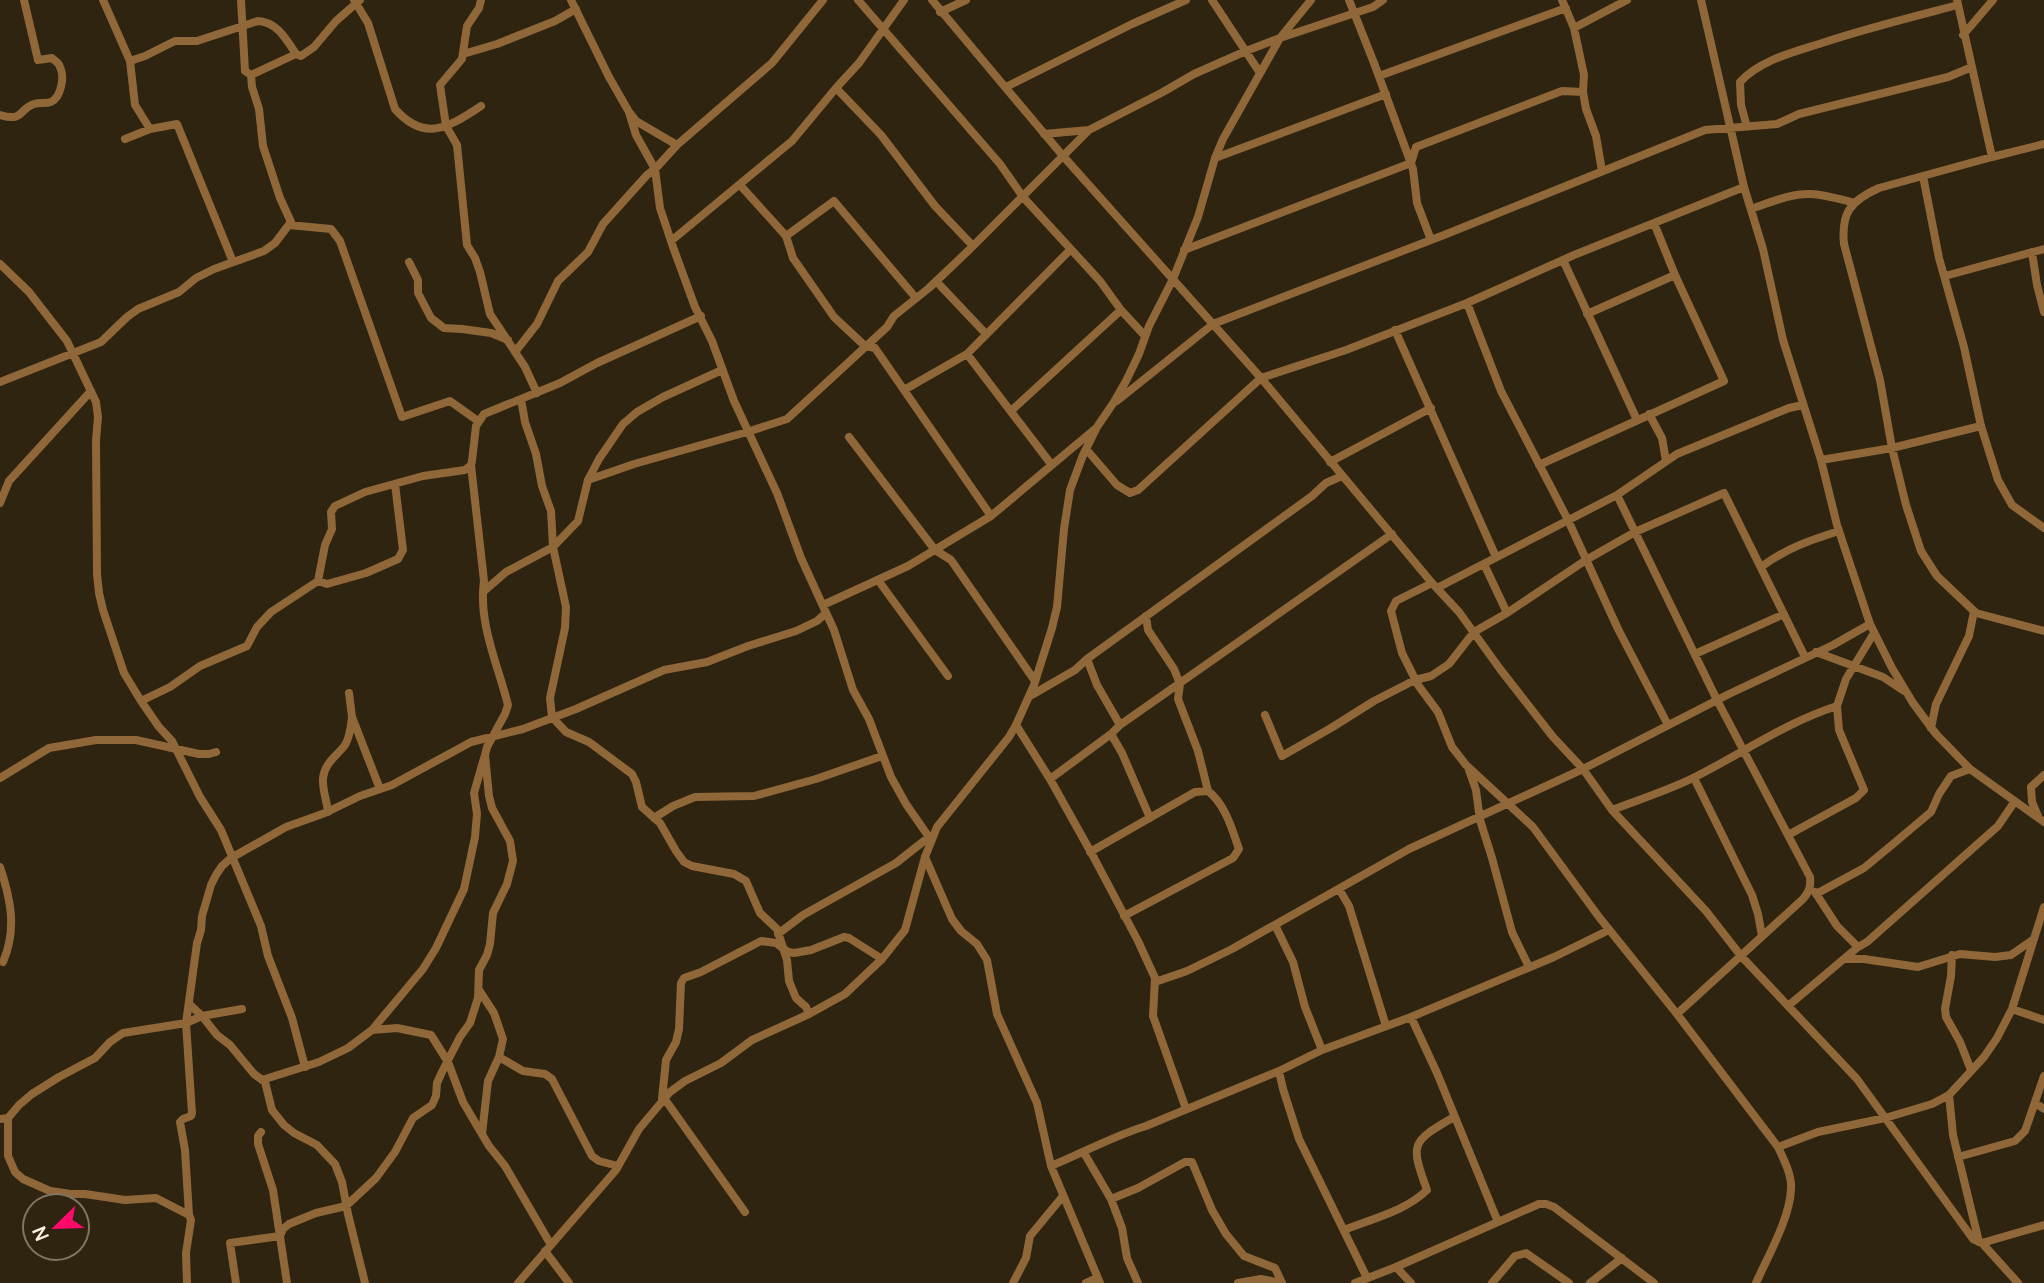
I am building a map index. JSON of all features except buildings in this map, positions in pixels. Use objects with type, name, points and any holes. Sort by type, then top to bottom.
[{"type":"street","points":[[0,116],[11,118],[20,115],[33,104],[54,100],[62,79],[60,66],[52,58],[38,60],[24,0]]},
{"type":"street","points":[[103,0],[130,61],[135,105],[150,129]]},
{"type":"street","points":[[241,0],[245,71],[251,75]]},
{"type":"street","points":[[481,0],[469,22],[463,54],[454,70],[440,85],[446,126],[457,145],[467,245],[480,272],[490,314],[508,340],[537,393]]},
{"type":"street","points":[[572,0],[609,78],[629,112],[636,121],[677,145]]},
{"type":"street","points":[[515,352],[537,324],[558,281],[588,252],[603,224],[677,145],[772,63],[823,0]]},
{"type":"street","points":[[858,0],[1000,164],[1023,197],[1101,281],[1121,310],[1145,337]]},
{"type":"street","points":[[671,241],[792,141],[859,63],[904,0]]},
{"type":"street","points":[[932,0],[1044,134],[1261,378],[1392,534],[1474,632],[1553,737],[1583,769],[1612,810],[1706,911],[1741,956],[1857,1079],[1973,1239],[1980,1242],[2018,1283]]},
{"type":"street","points":[[940,12],[966,0]]},
{"type":"street","points":[[1006,87],[1121,29],[1186,0]]},
{"type":"street","points":[[1212,0],[1260,73]]},
{"type":"street","points":[[778,934],[803,915],[896,863],[930,838],[997,754],[1016,725],[1030,696],[1057,607],[1063,529],[1070,489],[1086,449],[1139,354],[1173,279],[1198,217],[1223,139],[1280,38],[1311,0]]},
{"type":"street","points":[[1349,0],[1411,163],[1417,203],[1431,240]]},
{"type":"street","points":[[588,480],[787,419],[887,327],[894,316],[973,246],[1089,130],[1194,74],[1246,51],[1355,14],[1383,0]]},
{"type":"street","points":[[1574,28],[1627,0]]},
{"type":"street","points":[[1701,0],[1783,340],[1821,460],[1839,531],[1872,629],[1907,693],[1931,727],[1970,769],[2042,820]]},
{"type":"street","points":[[1963,35],[1993,0]]},
{"type":"street","points":[[130,61],[175,41],[197,41],[258,21],[273,25],[296,54],[301,56],[314,47],[357,1],[368,23],[395,108],[404,120],[421,129],[446,126],[481,106]]},
{"type":"street","points":[[1747,127],[1741,105],[1740,82],[1758,67],[1793,52],[1957,2],[1992,157]]},
{"type":"street","points":[[1379,76],[1564,4],[1574,28],[1584,75],[1586,109],[1596,136],[1602,171]]},
{"type":"street","points":[[463,54],[555,21],[576,9]]},
{"type":"street","points":[[251,75],[296,54]]},
{"type":"street","points":[[1114,402],[1213,324],[1704,130],[1777,124],[1799,114],[1948,77],[1972,67]]},
{"type":"street","points":[[0,382],[73,355],[107,338],[138,309],[179,292],[203,274],[257,255],[275,243],[291,222],[261,140],[258,104],[251,75]]},
{"type":"street","points":[[836,88],[881,135],[935,206],[973,246]]},
{"type":"street","points":[[1411,163],[1416,148],[1562,91],[1583,92]]},
{"type":"street","points":[[1215,158],[1386,94]]},
{"type":"street","points":[[518,1283],[618,1166],[639,1129],[676,1086],[721,1063],[752,1040],[845,994],[882,958],[905,930],[930,838],[898,791],[869,719],[853,691],[834,630],[695,307],[660,208],[655,169],[636,135],[629,112]]},
{"type":"street","points":[[125,139],[150,129],[177,124],[233,262]]},
{"type":"street","points":[[1044,134],[1089,130]]},
{"type":"street","points":[[2044,144],[1879,188],[1866,194],[1847,210],[1844,221],[1844,244],[1880,380],[1906,505],[1921,551],[1937,576],[1974,611],[2044,631]]},
{"type":"street","points":[[1184,250],[1411,163]]},
{"type":"street","points":[[1923,176],[1937,248],[1964,347],[1981,426],[1998,480],[2012,505],[2044,528]]},
{"type":"street","points":[[740,185],[786,236],[793,258],[834,317],[865,345],[875,348],[991,516]]},
{"type":"street","points":[[1086,449],[1117,485],[1130,493],[1138,490],[1261,378],[1346,350],[1467,303],[1563,260],[1744,187]]},
{"type":"street","points":[[1751,209],[1807,194],[1855,203]]},
{"type":"street","points":[[786,236],[834,201],[916,298]]},
{"type":"street","points":[[1539,466],[1724,381],[1654,223]]},
{"type":"street","points":[[289,225],[331,229],[340,241],[402,417],[450,401],[478,421]]},
{"type":"street","points":[[1945,276],[2044,249]]},
{"type":"street","points":[[904,390],[967,354],[1070,250]]},
{"type":"street","points":[[2032,252],[2044,312]]},
{"type":"street","points":[[1563,260],[1637,420]]},
{"type":"street","points":[[409,262],[418,280],[418,293],[431,318],[444,328],[491,333],[508,340]]},
{"type":"street","points":[[0,264],[29,292],[67,341],[96,402],[99,593],[120,662],[141,701],[176,749],[218,825],[261,926],[268,956],[292,1018],[305,1067]]},
{"type":"street","points":[[1587,314],[1675,275]]},
{"type":"street","points":[[936,281],[986,334]]},
{"type":"street","points":[[1467,303],[1500,391],[1568,520],[1618,629],[1668,725]]},
{"type":"street","points":[[1011,411],[1121,310]]},
{"type":"street","points":[[262,1080],[334,1056],[372,1030],[423,970],[465,886],[475,828],[474,793],[485,755],[508,705],[485,624],[479,522],[471,465],[478,421],[484,414],[560,383],[597,363],[701,316]]},
{"type":"street","points":[[1395,330],[1496,557]]},
{"type":"street","points":[[967,354],[1051,464]]},
{"type":"street","points":[[482,592],[506,572],[553,547],[578,521],[588,480],[617,430],[637,412],[663,397],[722,370]]},
{"type":"street","points":[[0,503],[9,481],[91,391]]},
{"type":"street","points":[[520,400],[551,511],[553,547],[567,614],[550,698],[552,718],[566,732],[589,742],[632,774],[642,807],[662,826],[684,862],[734,874],[746,881],[758,910],[778,934],[787,960],[789,981],[796,998],[809,1014]]},
{"type":"street","points":[[1756,1283],[1781,1226],[1791,1189],[1787,1167],[1778,1147],[1609,930],[1533,827],[1466,765],[1452,747],[1438,712],[1416,680],[1402,653],[1392,617],[1392,607],[1396,601],[1484,564],[1617,495],[1677,454],[1789,408],[1803,405]]},
{"type":"street","points":[[1330,462],[1431,408]]},
{"type":"street","points":[[1649,415],[1662,438],[1666,461]]},
{"type":"street","points":[[1821,460],[1892,448],[1981,426]]},
{"type":"street","points":[[187,1283],[186,1253],[191,1220],[180,1122],[192,1113],[186,1023],[203,912],[216,874],[222,866],[231,858],[286,827],[409,776],[471,742],[493,735],[513,733],[664,670],[707,662],[808,626],[825,609],[908,566],[991,516],[1097,427]]},
{"type":"street","points":[[849,437],[935,550],[951,560],[1035,681]]},
{"type":"street","points":[[141,701],[170,687],[200,666],[247,646],[257,627],[271,612],[318,581],[325,545],[332,528],[333,508],[365,492],[423,476],[466,470],[471,465]]},
{"type":"street","points":[[1030,696],[1075,670],[1326,483],[1342,476]]},
{"type":"street","points":[[318,581],[327,584],[366,573],[398,559],[403,550],[395,484]]},
{"type":"street","points":[[1265,715],[1282,756],[1374,701],[1416,680],[1431,676],[1449,664],[1474,632],[1586,561],[1635,532],[1724,493],[1805,657]]},
{"type":"street","points":[[1617,495],[1717,700],[1810,877],[1811,886],[1837,926],[1858,947]]},
{"type":"street","points":[[1760,567],[1800,543],[1839,531]]},
{"type":"street","points":[[1050,779],[1120,725],[1392,534]]},
{"type":"street","points":[[1484,564],[1507,613]]},
{"type":"street","points":[[878,580],[948,676]]},
{"type":"street","points":[[1931,727],[1936,704],[1969,636],[1974,611]]},
{"type":"street","points":[[1695,654],[1784,614]]},
{"type":"street","points":[[1124,916],[1233,858],[1239,849],[1231,824],[1208,791],[1198,751],[1178,699],[1180,684],[1174,669],[1148,630],[1146,616]]},
{"type":"street","points":[[1155,982],[1198,966],[1409,849],[1583,769],[1805,657],[1872,629]]},
{"type":"street","points":[[1788,835],[1856,798],[1864,790],[1839,730],[1837,706],[1846,679],[1872,629]]},
{"type":"street","points":[[1816,652],[1883,677],[1907,693]]},
{"type":"street","points":[[1087,659],[1097,685],[1120,725]]},
{"type":"street","points":[[349,692],[352,717],[380,789]]},
{"type":"street","points":[[1612,810],[1694,778],[1774,733],[1813,714],[1837,706]]},
{"type":"street","points":[[328,811],[323,788],[324,775],[329,762],[345,745],[352,717]]},
{"type":"street","points":[[1016,725],[1050,779],[1138,941],[1155,978],[1153,1016],[1186,1109]]},
{"type":"street","points":[[1111,733],[1150,818]]},
{"type":"street","points":[[0,778],[38,753],[57,745],[96,740],[125,739],[199,754],[216,751]]},
{"type":"street","points":[[236,1283],[230,1243],[279,1236],[289,1224],[316,1213],[346,1206],[388,1163],[414,1118],[432,1105],[438,1080],[470,1023],[478,998],[479,970],[489,951],[493,913],[507,884],[514,858],[510,841],[492,808],[485,755]]},
{"type":"street","points":[[654,818],[695,797],[754,796],[816,779],[882,755]]},
{"type":"street","points":[[1466,765],[1475,784],[1479,817],[1513,932],[1530,967]]},
{"type":"street","points":[[1816,894],[1864,868],[1894,844],[1931,812],[1951,776],[1970,769]]},
{"type":"street","points":[[2042,820],[2032,802],[2031,787],[2044,775]]},
{"type":"street","points":[[1694,778],[1752,895],[1762,936]]},
{"type":"street","points":[[1090,852],[1195,792],[1208,791]]},
{"type":"street","points":[[1788,1006],[1867,942],[1998,826],[2015,801]]},
{"type":"street","points":[[925,857],[951,919],[977,944],[987,960],[997,1014],[1037,1103],[1051,1166],[1099,1280],[1086,1283]]},
{"type":"street","points":[[0,867],[9,895],[12,917],[10,940],[3,962]]},
{"type":"street","points":[[1677,1014],[1808,894],[1811,886]]},
{"type":"street","points":[[1339,889],[1349,906],[1386,1026]]},
{"type":"street","points":[[1778,1147],[1818,1132],[1885,1118],[1932,1104],[1950,1095],[1997,1038],[2012,1009],[2044,907]]},
{"type":"street","points":[[1275,925],[1293,962],[1305,1007],[1322,1050]]},
{"type":"street","points":[[1051,1166],[1128,1131],[1279,1071],[1322,1050],[1410,1017],[1554,957],[1609,930]]},
{"type":"street","points":[[745,1212],[663,1100],[666,1060],[676,1042],[679,1029],[682,979],[761,941],[770,941],[791,953],[811,950],[849,937],[882,958]]},
{"type":"street","points":[[1844,959],[1864,959],[1918,967],[1960,954],[2003,957],[2017,952],[2034,939]]},
{"type":"street","points":[[1952,955],[1946,1017],[1971,1070]]},
{"type":"street","points":[[478,990],[494,1013],[503,1034],[502,1048],[488,1081],[482,1134]]},
{"type":"street","points":[[189,1004],[267,1086],[272,1110],[284,1125],[317,1145],[335,1164],[341,1176],[365,1283]]},
{"type":"street","points":[[189,1214],[156,1198],[120,1200],[50,1191],[23,1179],[15,1172],[8,1156],[4,1119],[32,1094],[95,1058],[123,1033],[186,1023],[202,1016],[242,1009]]},
{"type":"street","points":[[2012,1009],[2044,1020]]},
{"type":"street","points":[[1410,1017],[1437,1073],[1498,1222]]},
{"type":"street","points":[[372,1030],[397,1028],[431,1035],[448,1062],[459,1096],[505,1166],[569,1283]]},
{"type":"street","points":[[499,1057],[517,1068],[545,1074],[552,1079],[592,1156],[599,1161],[618,1166]]},
{"type":"street","points":[[1279,1071],[1299,1139],[1367,1278]]},
{"type":"street","points":[[1958,1157],[2019,1138],[2025,1131],[2044,1076]]},
{"type":"street","points":[[1950,1095],[1953,1135],[1980,1242]]},
{"type":"street","points":[[2035,1103],[2044,1109]]},
{"type":"street","points":[[1344,1230],[1391,1211],[1420,1197],[1427,1190],[1417,1163],[1417,1144],[1424,1135],[1454,1117]]},
{"type":"street","points":[[261,1132],[258,1143],[271,1181],[287,1283]]},
{"type":"street","points":[[1084,1153],[1111,1199],[1122,1228],[1127,1258],[1138,1283]]},
{"type":"street","points":[[1111,1199],[1138,1188],[1185,1162],[1192,1162],[1212,1210],[1226,1234],[1244,1256],[1275,1268],[1282,1283]]},
{"type":"street","points":[[1013,1283],[1026,1258],[1030,1236],[1063,1196]]},
{"type":"street","points":[[1355,1283],[1539,1204],[1546,1204],[1554,1207],[1654,1283]]},
{"type":"street","points":[[1980,1242],[2044,1226]]},
{"type":"street","points":[[1492,1283],[1515,1256],[1526,1253],[1569,1283]]},
{"type":"street","points":[[1590,1283],[1622,1258]]},
{"type":"street","points":[[1396,1267],[1409,1282]]},
{"type":"street","points":[[1238,1283],[1261,1279],[1282,1283]]}]
